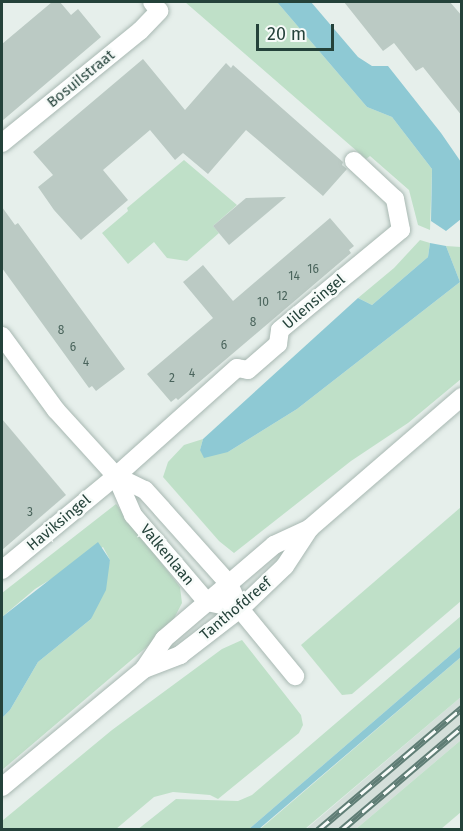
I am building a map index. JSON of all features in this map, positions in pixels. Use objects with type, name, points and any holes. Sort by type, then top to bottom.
[{"type":"street","name":"Bosuilstraat","points":[[2,143],[140,31],[156,6]]},
{"type":"street","name":"Uilensingel","points":[[116,476],[237,368],[248,370],[278,344],[280,330],[401,230],[395,199],[354,161]]},
{"type":"street","name":"Valkenlaan","points":[[2,336],[56,410],[116,476],[133,515],[207,602]]},
{"type":"street","name":"Tanthofdreef","points":[[2,787],[144,669],[164,639],[274,545],[310,528],[462,397]]},
{"type":"street","name":"Valkenlaan","points":[[116,476],[145,490],[229,584],[240,609],[296,676]]},
{"type":"street","name":"Haviksingel","points":[[2,570],[116,476]]},
{"type":"street","name":"Tanthofdreef","points":[[144,669],[180,655],[240,609],[285,566],[310,528]]},
{"type":"street","points":[[207,602],[240,609]]},
{"type":"shaded area","points":[[461,697],[461,740],[356,829],[305,830]]},
{"type":"green space","points":[[185,2],[277,2],[367,107],[392,117],[432,169],[430,230],[418,225],[409,190],[370,156],[366,159]]},
{"type":"green space","points":[[184,160],[237,205],[213,226],[219,233],[187,261],[167,258],[154,242],[128,264],[102,233],[128,211],[127,208]]},
{"type":"green space","points":[[420,240],[430,243],[428,257],[372,305],[358,298],[394,268]]},
{"type":"green space","points":[[446,246],[461,247],[461,379],[408,423],[351,461],[234,553],[219,541],[163,477],[168,462],[184,445],[203,439],[200,450],[228,452],[297,409],[460,282]]},
{"type":"green space","points":[[116,504],[180,587],[182,603],[169,628],[2,770],[2,718],[10,710],[38,662],[91,619],[110,560],[103,547],[35,589],[2,617],[2,593]]},
{"type":"green space","points":[[461,507],[461,601],[352,694],[342,695],[301,645]]},
{"type":"green space","points":[[461,616],[461,646],[249,829],[137,830],[176,799],[238,801],[252,795]]},
{"type":"green space","points":[[242,640],[301,715],[303,725],[299,733],[218,799],[210,795],[173,792],[154,797],[116,829],[2,829],[2,821],[112,730],[222,649]]},
{"type":"green space","points":[[461,657],[461,697],[305,829],[259,830]]},
{"type":"green space","points":[[461,740],[461,812],[441,829],[356,829]]},
{"type":"water","points":[[277,2],[311,2],[358,57],[372,66],[388,66],[441,133],[461,162],[461,219],[446,231],[431,221],[432,169],[392,117],[367,107]]},
{"type":"water","points":[[430,243],[446,246],[460,282],[297,409],[228,452],[204,458],[200,450],[203,439],[358,298],[372,305],[428,257]]},
{"type":"water","points":[[98,542],[110,560],[106,590],[91,619],[38,662],[10,710],[2,718],[2,617]]},
{"type":"water","points":[[461,646],[461,657],[259,829],[249,829]]},
{"type":"building","points":[[52,2],[60,2],[71,15],[78,9],[101,37],[2,121],[2,44]]},
{"type":"building","points":[[344,2],[450,2],[462,16],[462,116],[423,67],[416,71],[394,43],[383,51]]},
{"type":"building","points":[[143,59],[185,110],[226,63],[231,68],[233,65],[343,162],[342,165],[347,169],[323,196],[246,130],[208,174],[183,153],[175,160],[150,130],[103,170],[128,200],[81,240],[54,210],[38,187],[53,175],[33,152]]},
{"type":"building","points":[[286,197],[229,245],[213,226],[246,198]]},
{"type":"building","points":[[2,207],[15,225],[18,223],[125,369],[96,391],[92,386],[89,388],[2,268]]},
{"type":"building","points":[[330,218],[354,246],[349,250],[351,253],[178,400],[176,398],[171,402],[147,374],[213,318],[183,282],[203,265],[233,301]]},
{"type":"building","points":[[2,419],[66,495],[2,550]]},
{"type":"railway","points":[[318,830],[462,708]]},
{"type":"railway","points":[[341,830],[462,727]]}]
